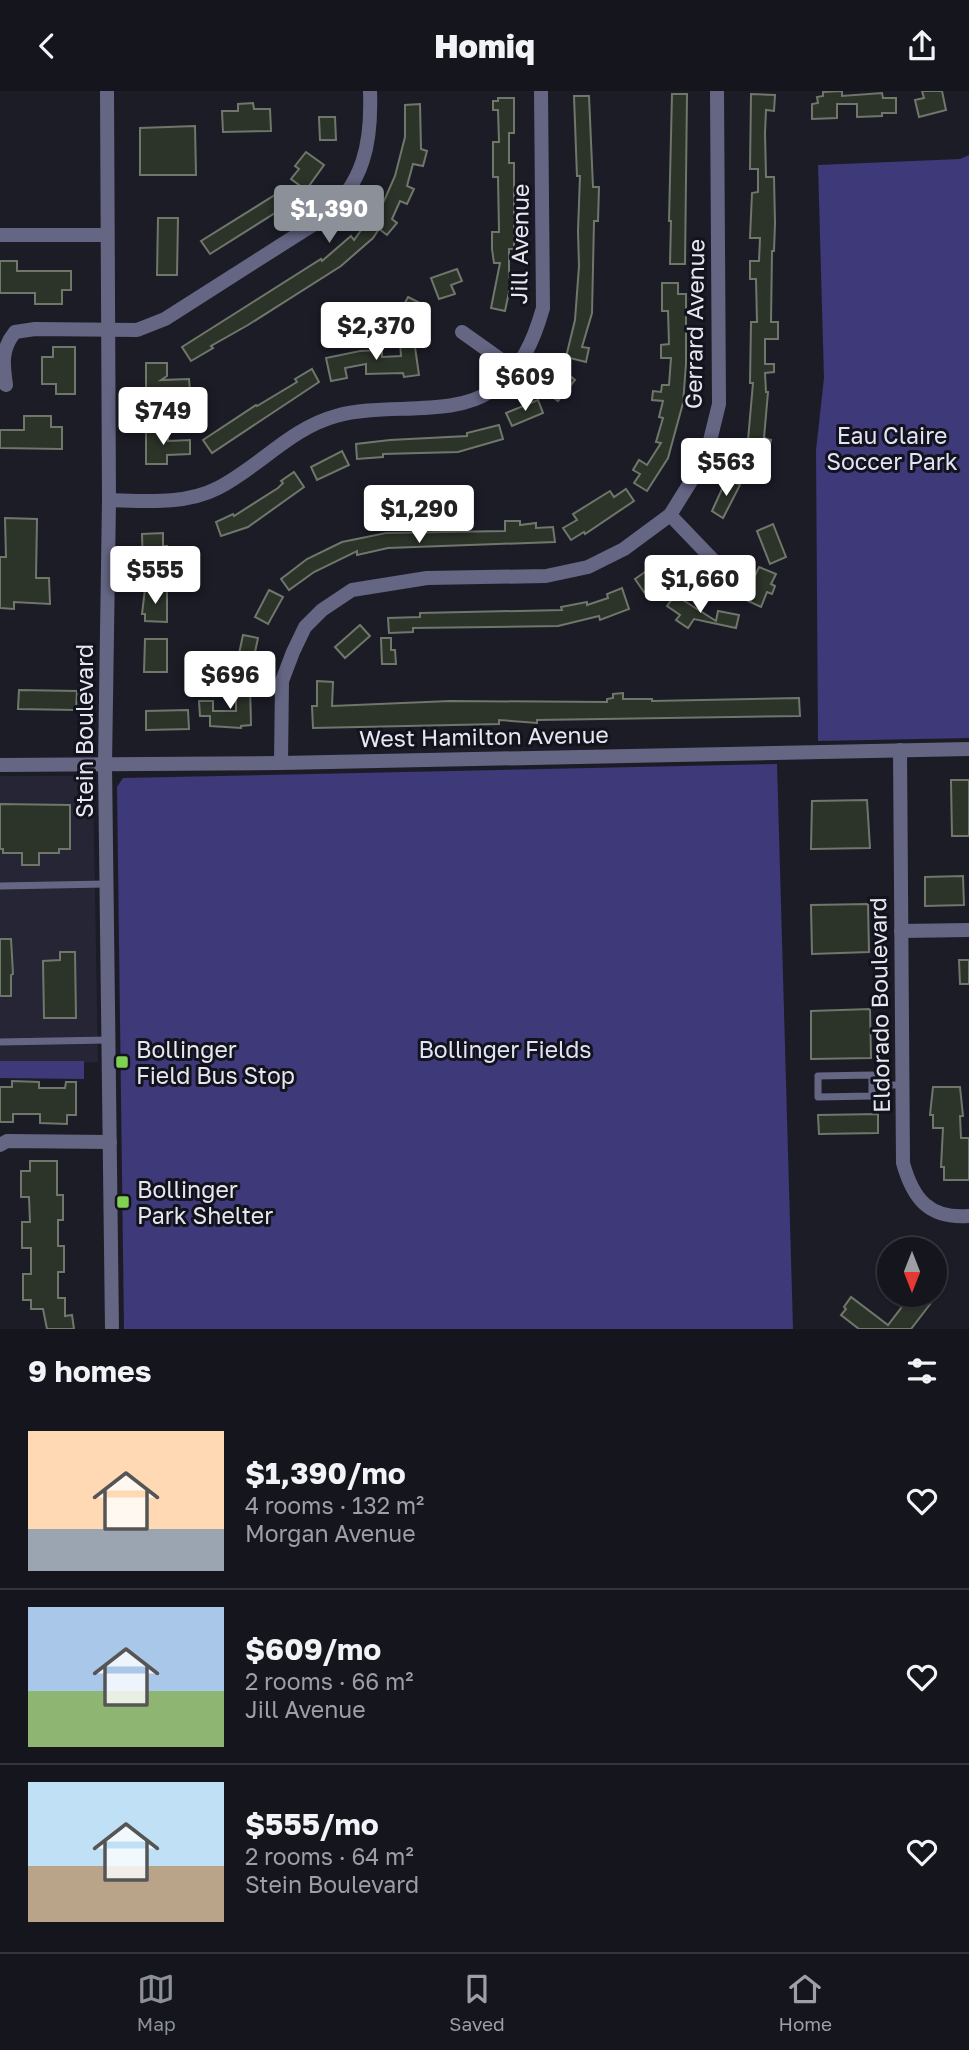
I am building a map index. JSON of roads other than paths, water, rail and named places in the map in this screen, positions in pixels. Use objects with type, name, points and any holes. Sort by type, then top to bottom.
[{"type":"street","name":"Stein Boulevard","points":[[107,91],[109,500],[104,765],[112,1329]]},
{"type":"street","points":[[6,385],[3,359],[6,343],[15,332],[34,329],[137,330],[165,319],[322,219],[338,206],[357,176],[371,127],[370,91]]},
{"type":"street","name":"Jill Avenue","points":[[109,500],[158,502],[187,498],[218,488],[308,427],[334,416],[364,410],[437,408],[462,403],[491,392],[514,369],[534,340],[543,307],[541,91]]},
{"type":"street","name":"Gerrard Avenue","points":[[281,762],[282,681],[293,652],[305,627],[322,610],[352,590],[427,578],[545,576],[588,567],[624,549],[670,515],[706,457],[719,404],[717,91]]},
{"type":"street","points":[[0,235],[107,235]]},
{"type":"street","points":[[462,332],[514,369]]},
{"type":"street","points":[[670,515],[717,563]]},
{"type":"street","name":"West Hamilton Avenue","points":[[0,765],[969,749]]},
{"type":"street","name":"Eldorado Boulevard","points":[[900,750],[903,1163],[909,1184],[922,1203],[936,1213],[956,1217],[969,1216]]},
{"type":"street","points":[[901,931],[969,930]]},
{"type":"street","points":[[0,1145],[7,1141],[110,1142]]},
{"type":"lane","points":[[0,886],[106,884]]},
{"type":"lane","points":[[0,1042],[108,1040]]},
{"type":"lane","points":[[872,1075],[872,1085],[872,1096],[818,1097],[818,1076],[872,1075]]},
{"type":"lane","points":[[872,1085],[902,1085]]},
{"type":"place","name":"Bollinger Field Bus Stop","points":[[122,1062]]},
{"type":"place","name":"Bollinger Park Shelter","points":[[123,1202]]},
{"type":"park label","name":"Eau Claire Soccer Park","points":[[892,448]]},
{"type":"park label","name":"Bollinger Fields","points":[[505,1049]]}]
